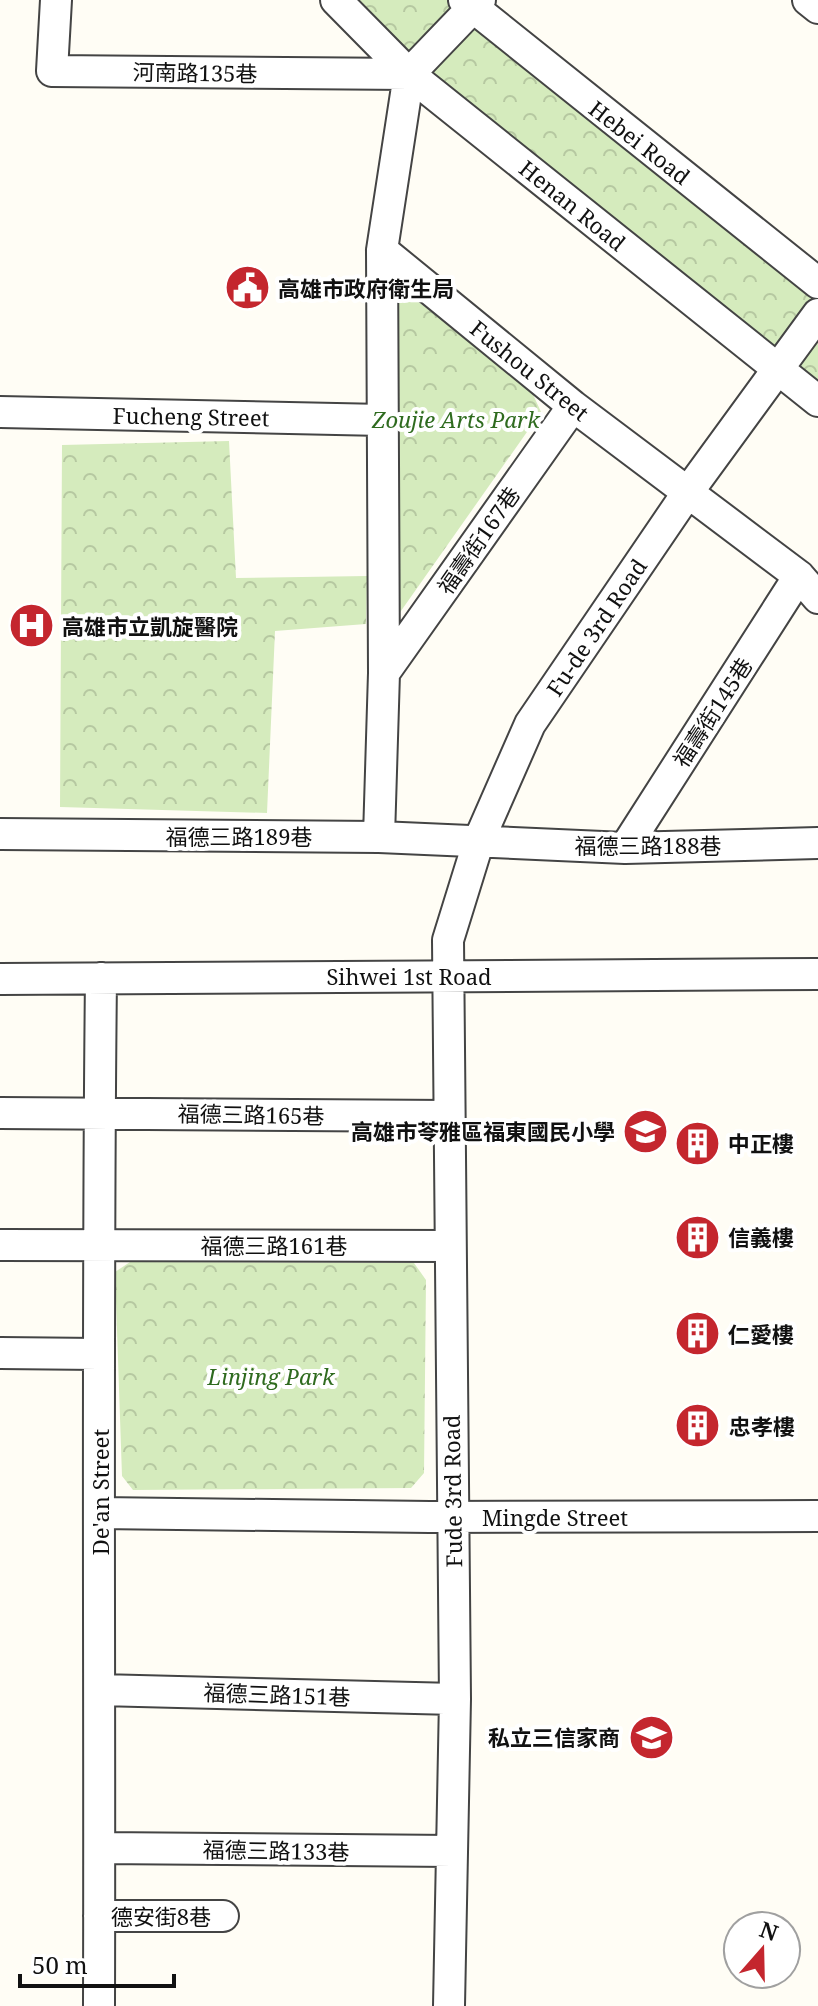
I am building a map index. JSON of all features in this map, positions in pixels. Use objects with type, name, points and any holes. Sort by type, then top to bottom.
[{"type":"street","name":"河南路135巷","points":[[56,0],[52,71],[409,74]]},
{"type":"street","name":"Henan Road","points":[[336,0],[409,74],[818,401]]},
{"type":"street","points":[[808,0],[818,8]]},
{"type":"street","points":[[379,837],[384,673],[382,250],[409,74],[472,3]]},
{"type":"street","name":"Hebei Road","points":[[472,3],[818,283]]},
{"type":"street","name":"Fushou Street","points":[[382,250],[573,406],[808,587]]},
{"type":"street","name":"Fu-de 3rd Road","points":[[448,975],[448,940],[479,840],[530,724],[688,492],[818,314]]},
{"type":"street","name":"福壽街167巷","points":[[384,673],[573,406]]},
{"type":"street","name":"Fucheng Street","points":[[0,412],[383,420]]},
{"type":"street","name":"福壽街145巷","points":[[625,848],[808,587]]},
{"type":"street","name":"福德三路189巷","points":[[0,834],[479,840]]},
{"type":"street","name":"福德三路188巷","points":[[479,840],[625,848],[818,843]]},
{"type":"street","name":"Sihwei 1st Road","points":[[0,979],[818,974]]},
{"type":"street","name":"Fude 3rd Road","points":[[448,975],[455,1699],[449,2006]]},
{"type":"street","name":"De'an Street","points":[[99,2006],[97,1245],[101,978]]},
{"type":"street","name":"福德三路165巷","points":[[0,1113],[449,1116]]},
{"type":"street","name":"福德三路161巷","points":[[0,1245],[450,1246]]},
{"type":"street","points":[[0,1353],[98,1354]]},
{"type":"street","name":"Mingde Street","points":[[100,1513],[818,1516]]},
{"type":"street","name":"福德三路151巷","points":[[100,1690],[455,1699]]},
{"type":"street","name":"福德三路133巷","points":[[100,1848],[452,1851]]},
{"type":"street","name":"德安街8巷","points":[[99,1916],[223,1916]]},
{"type":"green space","points":[[355,0],[476,0],[818,278],[818,388],[420,64]]},
{"type":"green space","name":"Zoujie Arts Park","points":[[406,292],[531,390],[541,412],[389,628],[391,294]]},
{"type":"green space","points":[[229,441],[236,578],[367,576],[366,624],[275,631],[267,813],[60,807],[62,445]]},
{"type":"green space","name":"Linjing Park","points":[[130,1262],[414,1263],[426,1280],[424,1473],[411,1488],[133,1490],[122,1476],[115,1272]]},
{"type":"place","name":"高雄市政府衛生局","points":[[247,288]]},
{"type":"place","name":"高雄市立凱旋醫院","points":[[31,626]]},
{"type":"place","name":"高雄市苓雅區福東國民小學","points":[[646,1131]]},
{"type":"place","name":"中正樓","points":[[697,1143]]},
{"type":"place","name":"信義樓","points":[[697,1237]]},
{"type":"place","name":"仁愛樓","points":[[697,1334]]},
{"type":"place","name":"忠孝樓","points":[[698,1426]]},
{"type":"place","name":"私立三信家商","points":[[651,1737]]}]
